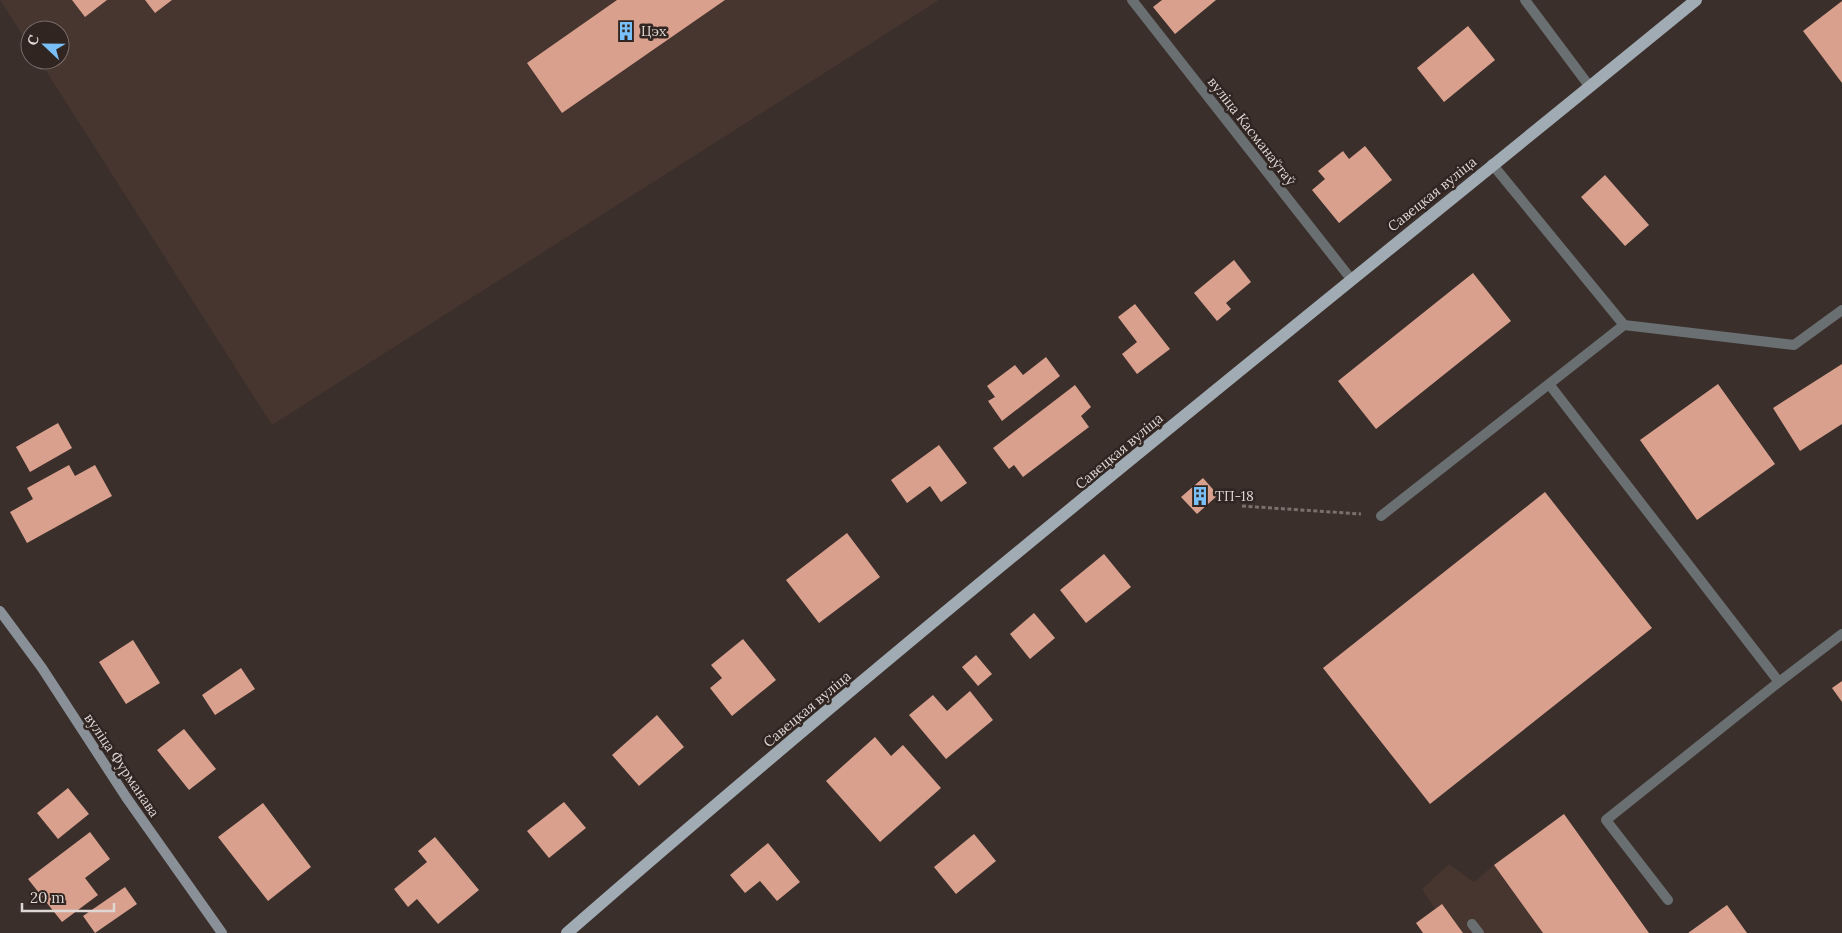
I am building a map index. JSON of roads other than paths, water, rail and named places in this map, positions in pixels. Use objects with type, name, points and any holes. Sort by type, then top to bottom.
[{"type":"main road","name":"Савецкая вуліца","points":[[567,933],[706,812],[1351,278],[1696,0]]},
{"type":"main road","name":"вуліца Фурманава","points":[[0,611],[42,668],[126,797],[222,933]]},
{"type":"street","name":"вуліца Касманаўтаў","points":[[1132,0],[1351,278]]},
{"type":"street","points":[[1525,0],[1590,87]]},
{"type":"street","points":[[1492,164],[1624,325],[1794,345],[1842,310]]},
{"type":"street","points":[[1381,516],[1624,325]]},
{"type":"street","points":[[1549,384],[1779,682]]},
{"type":"street","points":[[1668,900],[1606,820],[1842,634]]},
{"type":"place","name":"Цэх","points":[[626,31]]},
{"type":"place","name":"ТП-18","points":[[1200,496]]}]
